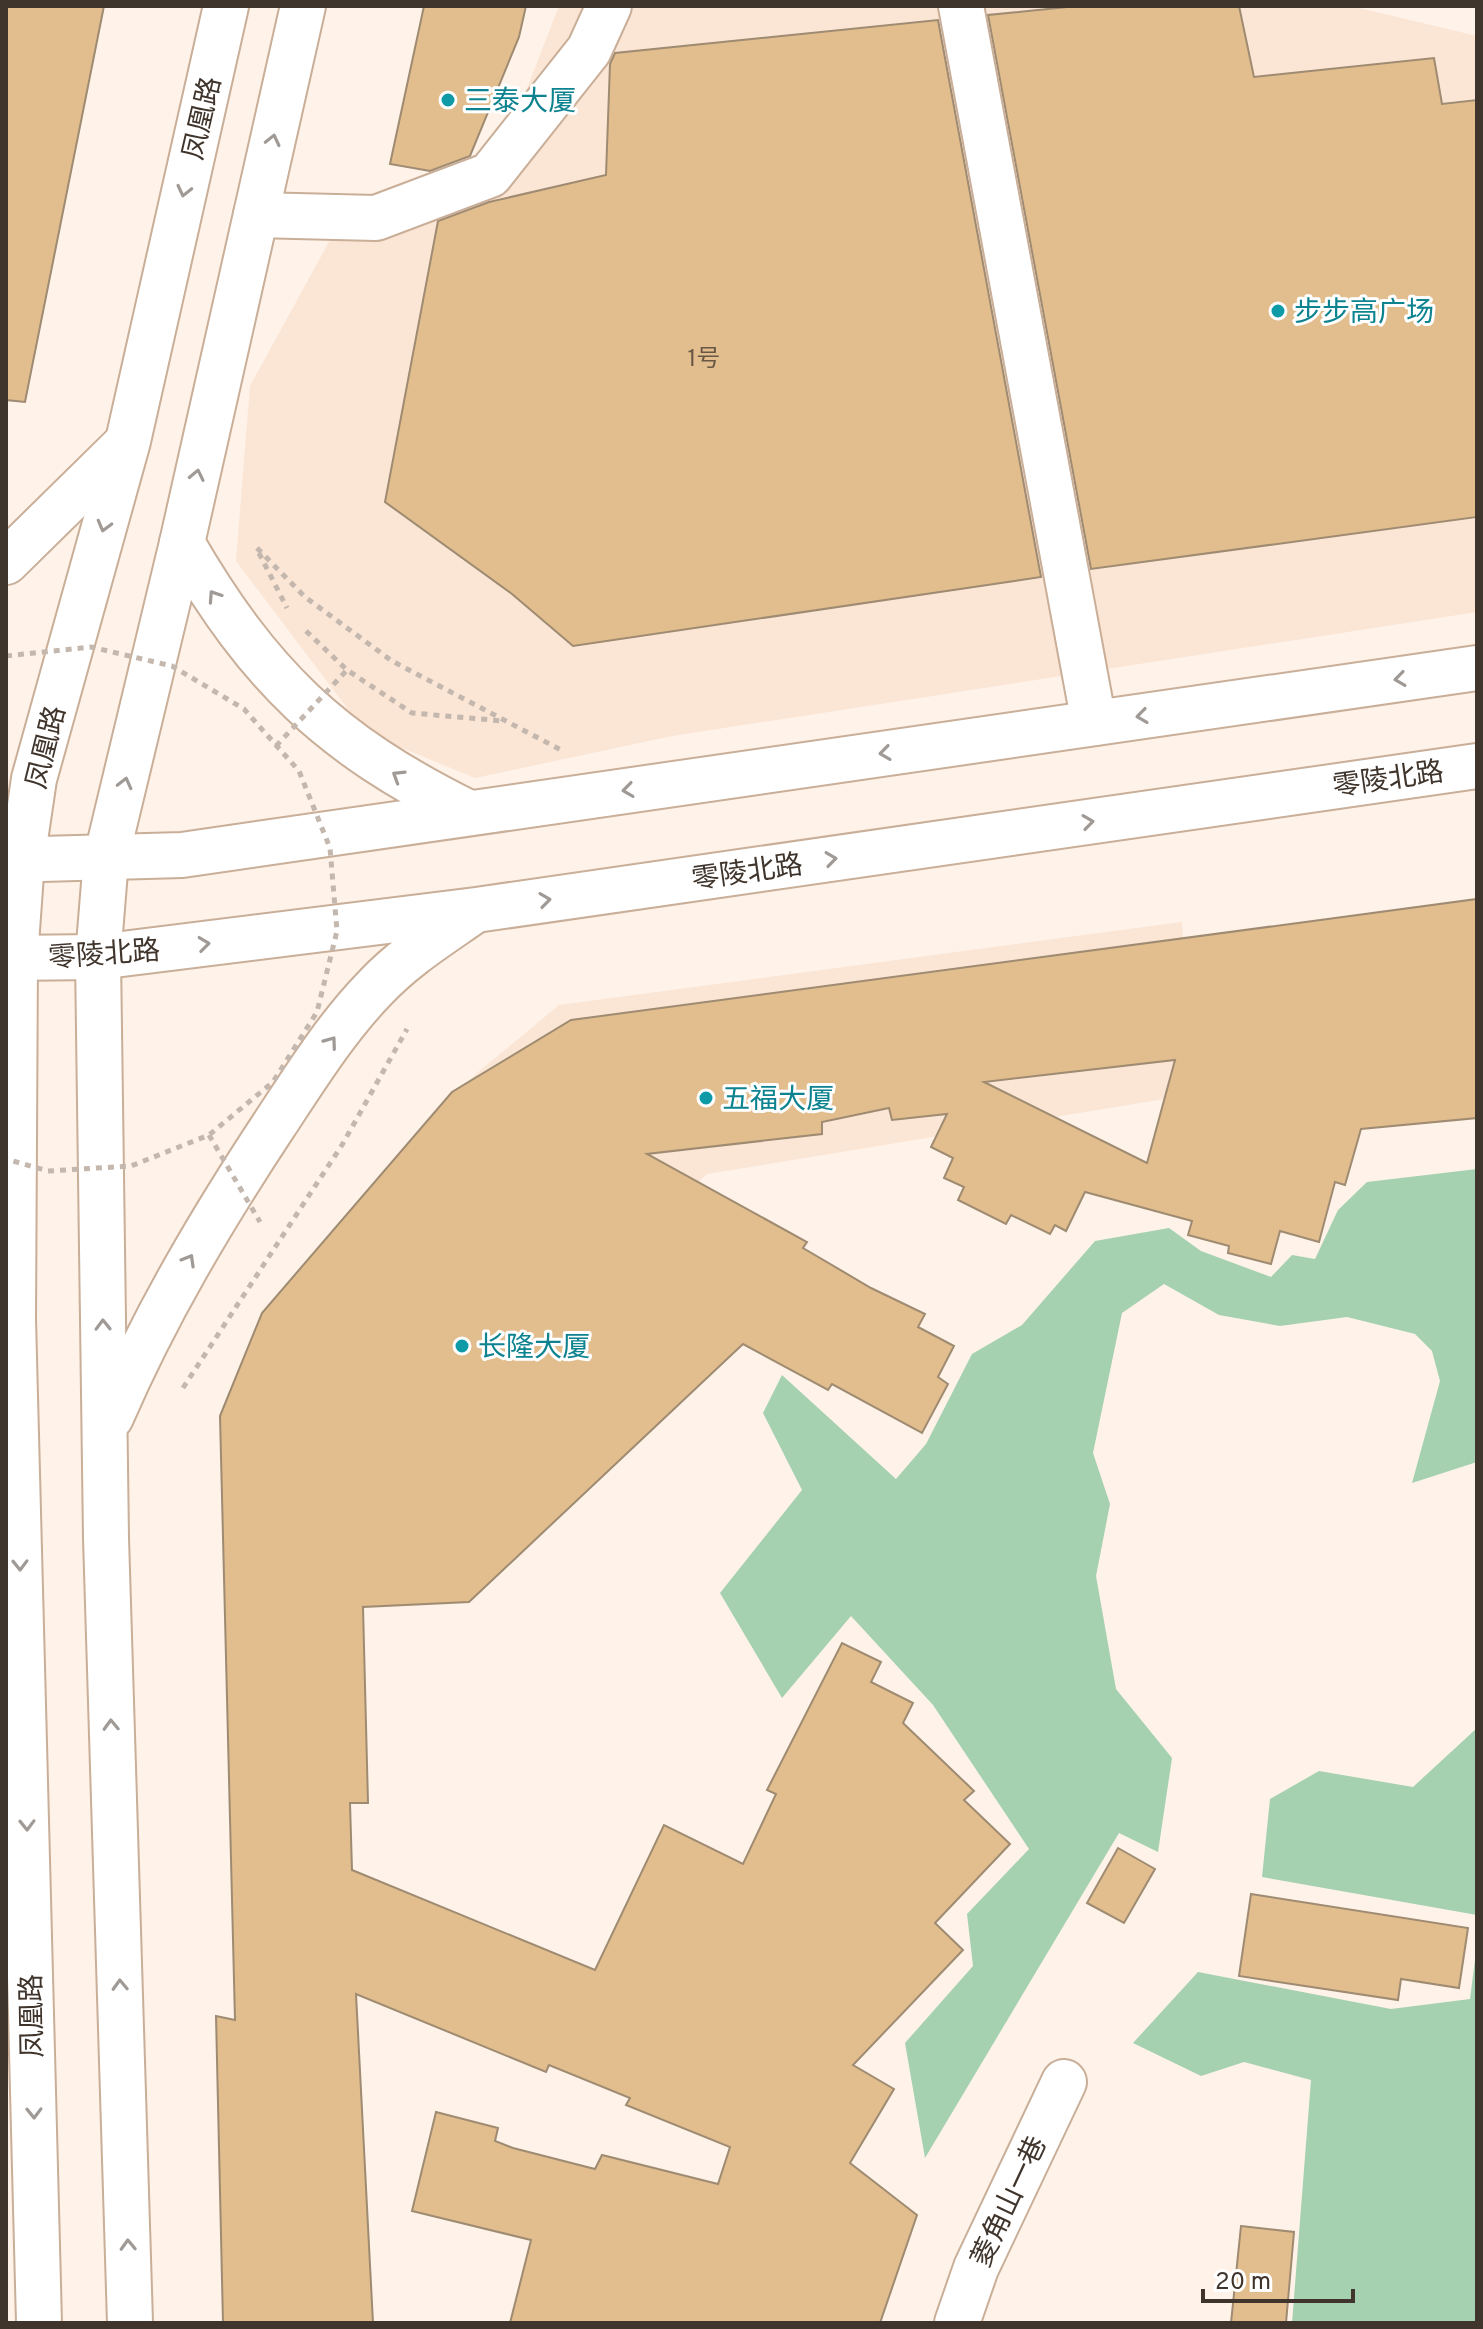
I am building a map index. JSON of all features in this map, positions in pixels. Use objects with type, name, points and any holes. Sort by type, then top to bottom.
[{"type":"main road","name":"凤凰路","points":[[39,2323],[18,1947],[10,1315],[10,958],[14,860],[128,441],[226,6]]},
{"type":"main road","points":[[130,2323],[106,1554],[98,957],[106,859],[182,543],[303,6]]},
{"type":"main road","points":[[256,215],[376,218],[490,175],[589,50],[609,6]]},
{"type":"main road","points":[[961,6],[1094,723]]},
{"type":"main road","points":[[6,562],[128,441]]},
{"type":"main road","points":[[182,543],[213,596],[297,700],[349,744],[403,780],[467,812]]},
{"type":"main road","points":[[14,860],[182,855],[1477,668]]},
{"type":"main road","name":"零陵北路","points":[[10,958],[98,957],[476,910],[1477,766]]},
{"type":"main road","points":[[106,1430],[174,1286],[220,1208],[328,1046],[375,987],[421,948],[476,910]]},
{"type":"main road","name":"菱角山一巷","points":[[957,2323],[976,2268],[1064,2082]]},
{"type":"path","points":[[291,617],[257,548],[305,597],[392,661],[570,755]]},
{"type":"path","points":[[302,628],[347,670],[412,713],[506,721]]},
{"type":"path","points":[[6,656],[91,647],[172,666],[244,709],[299,771],[330,848],[337,931],[317,1012],[273,1082],[209,1135],[131,1166],[48,1171],[6,1159]]},
{"type":"path","points":[[276,746],[347,670]]},
{"type":"path","points":[[183,1388],[342,1145],[408,1027]]},
{"type":"path","points":[[209,1135],[260,1222]]},
{"type":"shaded area","points":[[559,6],[1351,6],[1477,36],[1477,612],[672,736],[475,778],[366,733],[236,561],[250,386],[353,198],[487,191]]},
{"type":"shaded area","name":"五福大厦","points":[[1182,922],[1195,1094],[707,1174],[602,1267],[446,1099],[559,1005]]},
{"type":"green space","points":[[1477,1169],[1477,1462],[1412,1483],[1440,1381],[1432,1351],[1415,1334],[1347,1317],[1280,1326],[1219,1315],[1164,1284],[1122,1313],[1093,1453],[1110,1504],[1096,1576],[1116,1689],[1172,1758],[1158,1852],[1119,1833],[925,2158],[905,2043],[973,1966],[967,1914],[1029,1849],[933,1705],[851,1616],[782,1698],[720,1593],[802,1490],[763,1413],[782,1375],[896,1479],[926,1444],[972,1354],[1022,1325],[1095,1241],[1169,1228],[1201,1251],[1271,1277],[1292,1255],[1315,1259],[1338,1210],[1367,1182]]},
{"type":"green space","points":[[1477,1728],[1477,1915],[1262,1877],[1270,1799],[1319,1771],[1413,1787]]},
{"type":"green space","points":[[1477,1944],[1477,2323],[1292,2323],[1311,2080],[1244,2062],[1201,2076],[1133,2043],[1198,1972],[1391,2009],[1470,1999]]},
{"type":"building","points":[[6,6],[104,6],[25,402],[6,400]]},
{"type":"building","name":"三泰大厦","points":[[424,6],[526,6],[519,37],[470,156],[430,171],[390,164]]},
{"type":"building","name":"步步高广场","points":[[1077,6],[1239,6],[1254,77],[1434,58],[1442,104],[1477,100],[1477,517],[1091,569],[988,15]]},
{"type":"building","points":[[938,20],[1041,577],[573,646],[512,594],[385,502],[438,221],[489,202],[606,175],[610,64],[615,53]]},
{"type":"building","points":[[1477,899],[1477,1118],[1361,1129],[1345,1185],[1335,1182],[1319,1242],[1280,1231],[1271,1264],[1228,1253],[1229,1246],[1188,1235],[1192,1221],[1085,1192],[1066,1231],[1055,1225],[1050,1234],[1011,1215],[1006,1224],[958,1200],[964,1187],[944,1178],[953,1158],[931,1147],[947,1114],[892,1120],[889,1108],[822,1122],[822,1134],[647,1154],[807,1242],[803,1248],[871,1288],[925,1314],[918,1327],[954,1346],[938,1377],[948,1384],[922,1433],[832,1384],[828,1390],[743,1344],[469,1602],[363,1607],[368,1803],[350,1803],[352,1870],[595,1970],[664,1825],[743,1864],[776,1794],[767,1790],[842,1643],[881,1662],[871,1682],[913,1703],[903,1723],[974,1791],[964,1800],[1010,1844],[935,1923],[963,1950],[853,2065],[894,2089],[850,2163],[917,2215],[880,2323],[510,2323],[531,2240],[412,2211],[436,2112],[498,2128],[495,2141],[513,2148],[595,2169],[602,2155],[718,2184],[730,2147],[626,2105],[630,2098],[549,2065],[546,2072],[356,1994],[373,2323],[223,2323],[216,2016],[235,2020],[220,1416],[262,1313],[452,1092],[571,1020]],"holes":[[[1175,1060],[1147,1163],[984,1082]]]},
{"type":"building","points":[[1118,1848],[1155,1869],[1124,1923],[1087,1903]]},
{"type":"building","points":[[1251,1894],[1468,1928],[1459,1988],[1401,1979],[1398,2000],[1239,1976]]},
{"type":"building","points":[[1241,2226],[1294,2232],[1286,2323],[1231,2323]]},
{"type":"place","name":"三泰大厦","points":[[448,100]]},
{"type":"place","name":"步步高广场","points":[[1278,311]]},
{"type":"place","name":"五福大厦","points":[[706,1098]]},
{"type":"place","name":"长隆大厦","points":[[462,1346]]}]
